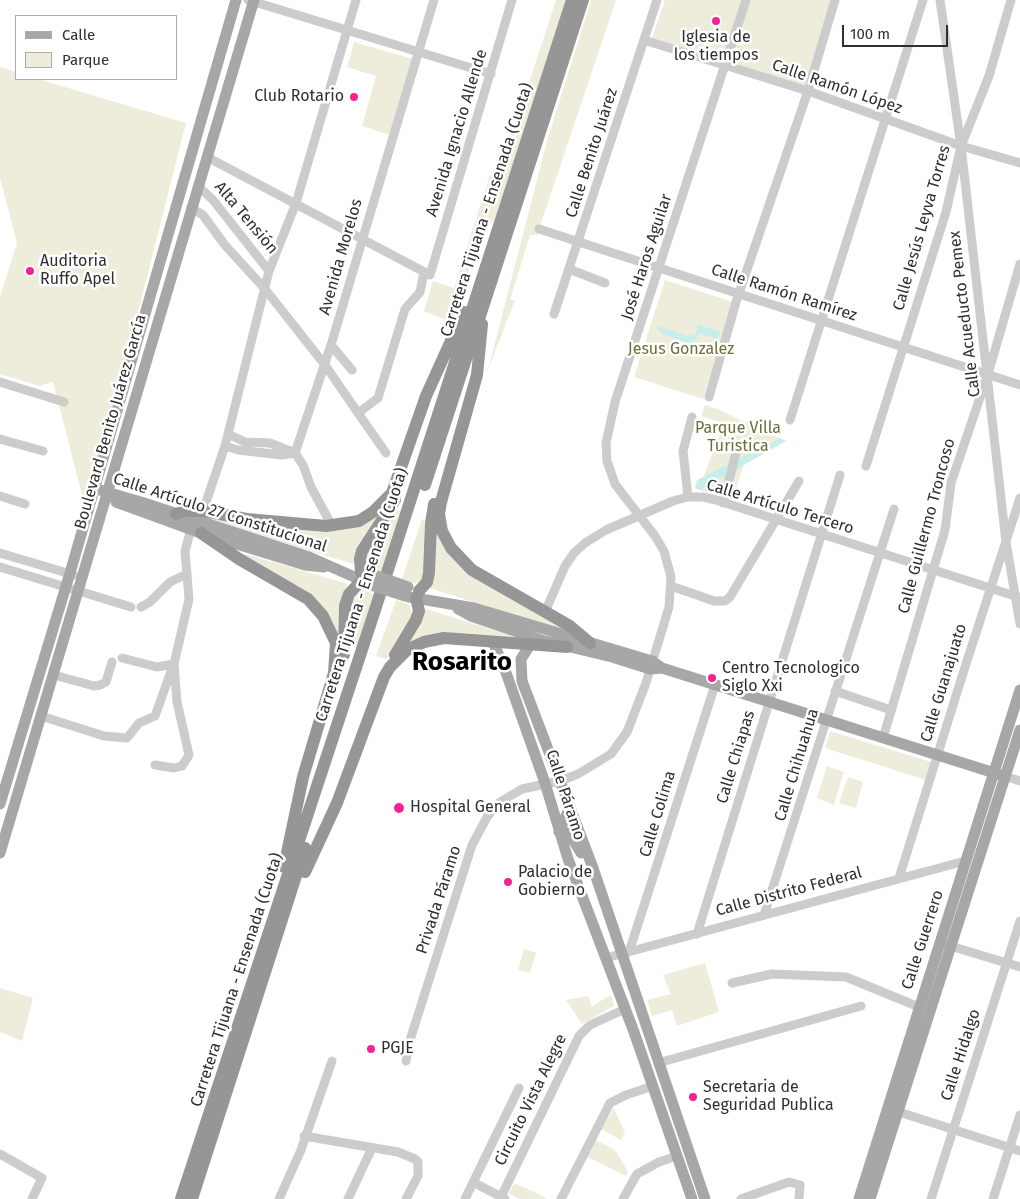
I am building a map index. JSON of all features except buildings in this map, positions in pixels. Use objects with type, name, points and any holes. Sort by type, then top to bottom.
[{"type":"highway","name":"Carretera Tijuana - Ensenada (Cuota)","points":[[192,1199],[478,289],[572,0]]},
{"type":"highway","name":"Carretera Tijuana - Ensenada (Cuota)","points":[[181,1199],[287,892],[481,312],[582,0]]},
{"type":"highway","points":[[176,514],[184,511],[203,512],[247,520],[332,526],[359,520],[382,505],[397,482],[421,410],[439,367],[465,310],[478,289]]},
{"type":"highway","points":[[481,312],[480,360],[464,424],[440,502],[439,514],[442,531],[451,548],[472,570],[570,626],[590,643]]},
{"type":"highway","points":[[337,804],[344,776],[378,682],[416,620],[419,611],[412,593],[427,582],[430,573],[433,510],[470,382],[480,360]]},
{"type":"highway","points":[[296,808],[342,667],[345,606],[349,594],[365,578],[360,559],[362,551],[397,496],[403,482],[439,367]]},
{"type":"highway","points":[[196,531],[308,600],[323,616],[333,633],[337,655],[334,673],[303,777],[284,862],[287,892]]},
{"type":"highway","points":[[287,892],[308,865],[337,804],[384,677],[399,657],[416,645],[434,640],[462,638],[567,647]]},
{"type":"main road","name":"Boulevard Benito Juárez García","points":[[0,804],[70,573],[236,0]]},
{"type":"main road","name":"Boulevard Benito Juárez García","points":[[0,853],[252,1]]},
{"type":"main road","points":[[165,245],[173,257],[172,273]]},
{"type":"main road","name":"Calle Artículo 27 Constitucional","points":[[93,492],[176,514],[412,593],[449,604],[474,608],[590,643],[654,666],[1000,775]]},
{"type":"main road","name":"Calle Artículo 27 Constitucional","points":[[106,496],[196,531],[305,565],[336,569]]},
{"type":"main road","name":"Calle Artículo 27 Constitucional","points":[[449,604],[471,616],[516,632],[567,647],[654,666]]},
{"type":"main road","name":"Calle Páramo","points":[[493,642],[504,667],[545,783],[559,832],[606,958]]},
{"type":"main road","name":"Calle Páramo","points":[[530,645],[521,659],[522,681],[625,953]]},
{"type":"main road","name":"Calle Guerrero","points":[[859,1199],[919,1007],[945,944],[1000,775],[1020,690]]},
{"type":"main road","name":"Calle Guerrero","points":[[870,1199],[899,1112],[945,944],[965,861],[1020,730]]},
{"type":"main road","points":[[570,807],[559,832],[569,833],[582,855],[593,868]]},
{"type":"main road","points":[[625,953],[658,1063],[705,1199]]},
{"type":"main road","points":[[606,958],[692,1199]]},
{"type":"street","points":[[203,512],[225,446],[269,270],[296,204],[356,0]]},
{"type":"street","name":"Avenida Morelos","points":[[295,453],[331,345],[434,0]]},
{"type":"street","name":"Avenida Ignacio Allende","points":[[358,413],[378,398],[405,309],[420,292],[491,74],[512,0]]},
{"type":"street","name":"Calle Benito Juárez","points":[[554,314],[657,0]]},
{"type":"street","name":"José Haros Aguilar","points":[[545,783],[560,781],[602,761],[620,743],[654,666],[669,606],[671,586],[669,568],[664,551],[610,475],[606,443],[615,402],[746,0]]},
{"type":"street","points":[[709,397],[738,294],[808,92],[835,0]]},
{"type":"street","points":[[790,420],[887,119],[923,0]]},
{"type":"street","name":"Calle Acueducto Pemex","points":[[940,0],[961,146],[1006,542],[1018,596],[1020,624]]},
{"type":"street","name":"Calle Jesús Leyva Torres","points":[[866,466],[946,212],[961,146],[989,76],[1011,0]]},
{"type":"street","points":[[252,1],[491,74]]},
{"type":"street","name":"Calle Ramón López","points":[[644,40],[808,92],[961,146],[1020,163]]},
{"type":"street","points":[[207,157],[427,273]]},
{"type":"street","name":"Alta Tensión","points":[[198,186],[213,200],[269,270]]},
{"type":"street","points":[[191,208],[206,219],[224,244],[265,290],[324,366],[386,453]]},
{"type":"street","name":"Calle Ramón Ramírez","points":[[539,229],[1020,385]]},
{"type":"street","name":"Calle Guillermo Troncoso","points":[[882,738],[947,521],[951,483],[988,374],[1020,264]]},
{"type":"street","points":[[569,269],[605,283]]},
{"type":"street","points":[[331,345],[352,370]]},
{"type":"street","points":[[0,382],[64,402]]},
{"type":"street","points":[[688,497],[683,451],[692,417]]},
{"type":"street","points":[[228,434],[245,442],[270,444],[295,453],[303,465],[311,487],[332,526]]},
{"type":"street","points":[[0,439],[43,452]]},
{"type":"street","points":[[225,446],[238,450],[282,455],[295,453]]},
{"type":"street","points":[[723,503],[737,449]]},
{"type":"street","name":"Calle Chiapas","points":[[697,934],[768,702],[823,535],[840,475]]},
{"type":"street","points":[[671,586],[714,601],[727,599],[777,520],[799,481]]},
{"type":"street","points":[[0,496],[25,504]]},
{"type":"street","name":"Calle Artículo Tercero","points":[[545,612],[565,566],[574,553],[595,536],[673,501],[688,497],[703,497],[1018,596]]},
{"type":"street","name":"Calle Guanajuato","points":[[899,878],[1020,498]]},
{"type":"street","name":"Calle Chihuahua","points":[[764,915],[894,509]]},
{"type":"street","points":[[41,716],[104,736],[127,738],[139,723],[155,716],[174,664],[189,599],[186,542],[196,531]]},
{"type":"street","points":[[0,553],[82,577]]},
{"type":"street","points":[[31,576],[35,563]]},
{"type":"street","points":[[0,567],[130,607]]},
{"type":"street","points":[[141,607],[150,602],[170,582],[187,574]]},
{"type":"street","points":[[122,658],[157,667],[174,664]]},
{"type":"street","points":[[54,675],[94,686],[100,685],[106,682],[112,662]]},
{"type":"street","points":[[155,765],[174,768],[182,766],[189,755],[177,702],[174,664]]},
{"type":"street","name":"Calle Colima","points":[[625,953],[715,685]]},
{"type":"street","points":[[835,691],[891,710]]},
{"type":"street","name":"Calle Artículo 27 Constitucional","points":[[1000,775],[1020,782]]},
{"type":"street","name":"Privada Páramo","points":[[406,1060],[410,1040],[451,909],[472,845],[479,830],[490,812],[500,802],[522,789],[545,783]]},
{"type":"street","name":"Calle Distrito Federal","points":[[606,958],[965,861]]},
{"type":"street","name":"Calle Hidalgo","points":[[931,1199],[1020,920]]},
{"type":"street","points":[[945,944],[1020,967]]},
{"type":"street","points":[[732,983],[772,974],[846,977],[919,1007]]},
{"type":"street","points":[[658,1063],[861,1006]]},
{"type":"street","name":"Circuito Vista Alegre","points":[[502,1198],[579,1036],[590,1025],[625,1008]]},
{"type":"street","points":[[279,1199],[332,1061]]},
{"type":"street","points":[[561,1199],[610,1103],[626,1094],[653,1086]]},
{"type":"street","points":[[465,1199],[519,1088]]},
{"type":"street","points":[[899,1112],[1020,1151]]},
{"type":"street","points":[[993,1199],[1020,1115]]},
{"type":"street","points":[[304,1136],[407,1155],[418,1162],[418,1176],[406,1199]]},
{"type":"street","points":[[348,1199],[372,1148]]},
{"type":"street","points":[[0,1154],[42,1178],[32,1199]]},
{"type":"street","points":[[623,1199],[636,1174],[659,1162],[678,1156]]},
{"type":"street","points":[[473,1182],[502,1198]]},
{"type":"street","points":[[741,1199],[789,1182],[800,1185],[798,1199]]},
{"type":"green space","points":[[556,0],[568,0],[514,169],[509,175],[495,219],[483,232],[450,322],[424,311],[433,281],[454,288],[490,175],[495,179],[509,144]]},
{"type":"green space","points":[[591,0],[616,0],[537,235],[530,235],[510,300],[515,300],[488,370],[547,141]]},
{"type":"green space","points":[[665,0],[833,0],[805,88],[652,38]]},
{"type":"green space","points":[[354,42],[413,59],[390,135],[362,126],[376,76],[347,67]]},
{"type":"green space","points":[[0,67],[15,72],[15,80],[41,80],[186,123],[87,514],[53,382],[39,386],[0,374],[0,297],[17,243],[0,178]]},
{"type":"green space","name":"Jesus Gonzalez","points":[[665,280],[733,302],[703,399],[634,377]]},
{"type":"green space","name":"Parque Villa Turistica","points":[[705,405],[780,438],[703,478],[724,424],[701,416]]},
{"type":"green space","name":"Parque Villa Turistica","points":[[744,463],[733,500],[700,490],[713,480]]},
{"type":"green space","points":[[385,508],[358,547],[353,564],[193,515],[327,529]]},
{"type":"green space","points":[[393,509],[400,511],[381,572],[368,568],[365,554]]},
{"type":"green space","points":[[422,519],[429,521],[423,577],[415,584],[402,579]]},
{"type":"green space","points":[[435,529],[445,549],[468,574],[575,635],[427,587],[435,573]]},
{"type":"green space","points":[[231,550],[348,584],[344,591],[339,635],[329,615],[309,592]]},
{"type":"green space","points":[[361,590],[375,594],[358,649],[349,646],[350,611],[352,602]]},
{"type":"green space","points":[[396,600],[409,604],[412,614],[400,641],[386,659],[376,656]]},
{"type":"green space","points":[[423,608],[532,643],[455,634],[401,651]]},
{"type":"green space","points":[[830,731],[931,762],[926,780],[825,748]]},
{"type":"green space","points":[[827,766],[844,772],[834,805],[817,798]]},
{"type":"green space","points":[[848,777],[863,782],[856,808],[839,803]]},
{"type":"green space","points":[[524,949],[536,953],[530,973],[518,970]]},
{"type":"green space","points":[[705,963],[719,1012],[677,1026],[672,1010],[652,1016],[647,1000],[671,994],[663,975]]},
{"type":"green space","points":[[0,988],[33,998],[22,1041],[0,1032]]},
{"type":"green space","points":[[611,995],[614,1006],[582,1024],[566,1000],[588,996],[592,1006]]},
{"type":"green space","points":[[614,1108],[625,1133],[621,1140],[601,1129]]},
{"type":"green space","points":[[596,1140],[615,1150],[628,1172],[626,1176],[587,1157]]},
{"type":"green space","points":[[514,1183],[547,1199],[520,1199],[509,1194]]},
{"type":"water","points":[[655,325],[688,336],[696,334],[698,325],[720,331],[718,339],[698,333],[694,345],[662,334]]},
{"type":"water","points":[[780,438],[786,441],[700,490],[695,488],[697,480]]},
{"type":"place","name":"Iglesia de los tiempos","points":[[716,21]]},
{"type":"place","name":"Club Rotario","points":[[354,97]]},
{"type":"place","name":"Auditoria Ruffo Apel","points":[[30,271]]},
{"type":"place","name":"Centro Tecnologico Siglo Xxi","points":[[712,678]]},
{"type":"place","name":"Hospital General","points":[[399,808]]},
{"type":"place","name":"Palacio de Gobierno","points":[[508,882]]},
{"type":"place","name":"PGJE","points":[[371,1049]]},
{"type":"place","name":"Secretaria de Seguridad Publica","points":[[693,1097]]},
{"type":"district","name":"Rosarito","points":[[462,663]]}]
